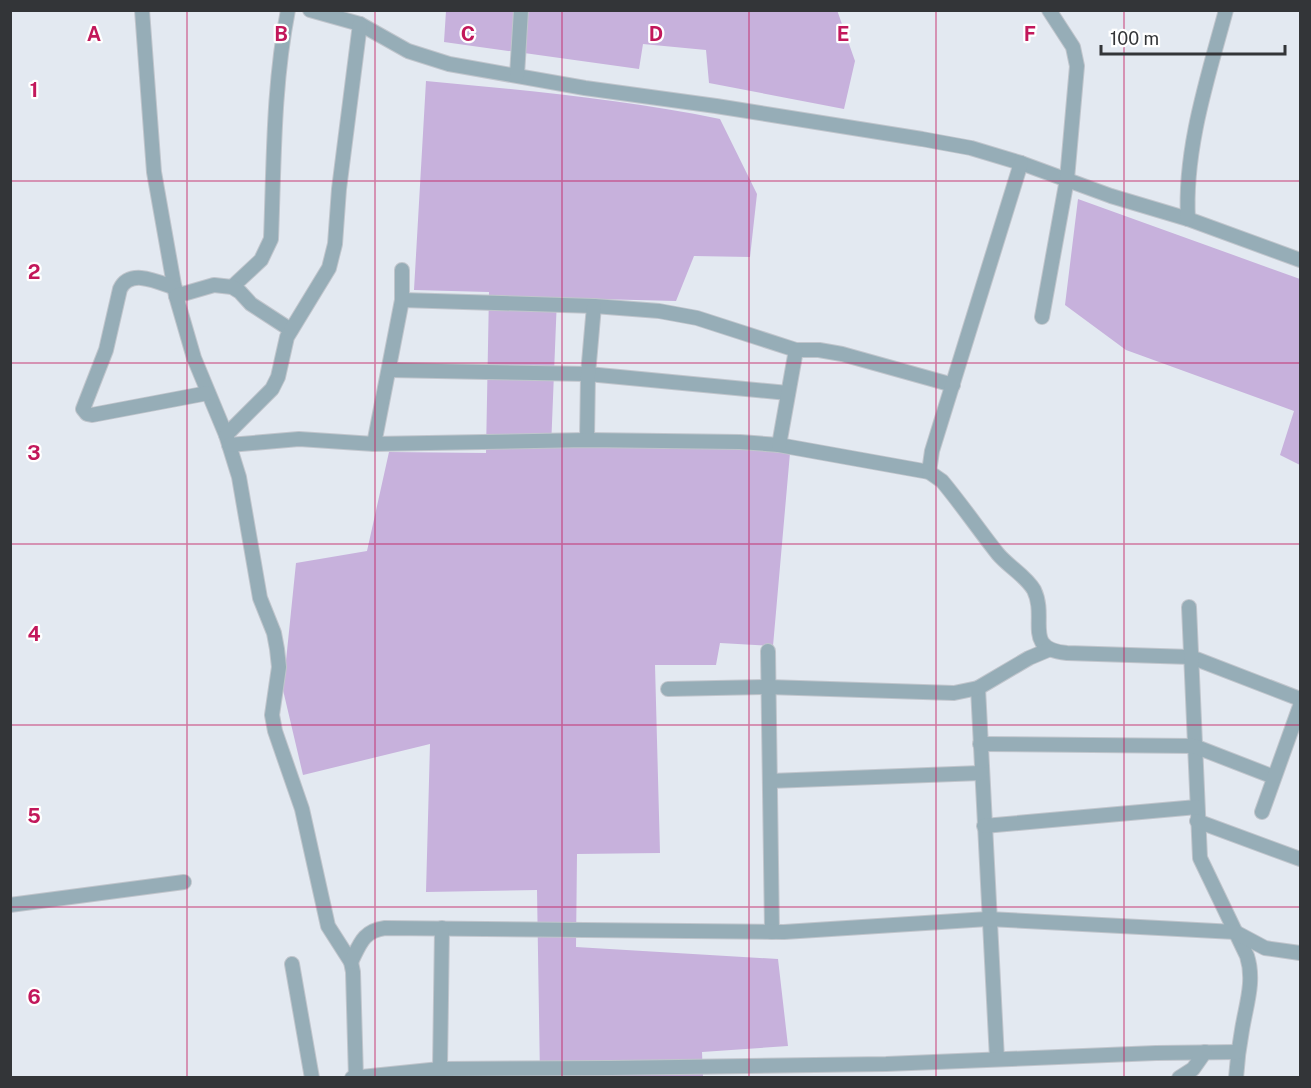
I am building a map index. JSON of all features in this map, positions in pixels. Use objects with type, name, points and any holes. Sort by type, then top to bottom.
[{"type":"street","points":[[142,10],[154,172],[176,292],[194,358],[228,440],[239,477],[260,598],[277,648],[279,667],[272,715],[274,731],[302,809],[328,926],[351,962],[354,1077],[440,1069],[886,1064],[1238,1052]]},
{"type":"street","points":[[232,287],[261,260],[271,239],[276,97],[280,49],[288,10]]},
{"type":"street","points":[[310,10],[360,24],[408,51],[430,58],[585,88],[716,106],[971,148],[1021,163],[1111,196],[1188,219],[1300,260]]},
{"type":"street","points":[[517,75],[521,10]]},
{"type":"street","points":[[1042,317],[1067,179],[1077,66],[1073,47],[1049,10]]},
{"type":"street","points":[[1188,219],[1188,188],[1196,133],[1226,10]]},
{"type":"street","points":[[228,440],[272,390],[291,330],[323,280],[332,257],[360,24]]},
{"type":"street","points":[[929,472],[932,451],[1021,163]]},
{"type":"street","points":[[374,444],[402,300],[402,270]]},
{"type":"street","points":[[208,393],[92,415],[87,414],[83,409],[106,350],[123,283],[130,279],[144,279],[176,292],[214,285],[232,287],[240,292],[250,304],[291,330]]},
{"type":"street","points":[[402,300],[594,306],[659,311],[697,318],[796,350],[819,350],[842,354],[953,385]]},
{"type":"street","points":[[587,440],[588,374],[594,306]]},
{"type":"street","points":[[779,445],[796,350]]},
{"type":"street","points":[[388,370],[588,374],[788,393]]},
{"type":"street","points":[[228,440],[299,439],[374,444],[587,440],[740,441],[779,445],[929,472],[942,481],[999,556],[1032,588],[1038,608],[1042,645],[1048,650],[1067,653],[1191,657],[1300,699]]},
{"type":"street","points":[[1189,607],[1200,858],[1251,969],[1236,1077]]},
{"type":"street","points":[[668,689],[768,687],[954,693],[978,688],[1029,658],[1048,650]]},
{"type":"street","points":[[768,651],[772,932]]},
{"type":"street","points":[[978,688],[988,919],[997,1059]]},
{"type":"street","points":[[1262,812],[1300,706]]},
{"type":"street","points":[[980,744],[1194,746],[1274,777]]},
{"type":"street","points":[[770,781],[981,773]]},
{"type":"street","points":[[984,826],[1197,814],[1300,859]]},
{"type":"street","points":[[10,905],[184,882]]},
{"type":"street","points":[[351,962],[362,940],[375,929],[398,927],[772,932],[824,931],[988,919],[1235,932],[1265,948],[1300,953]]},
{"type":"street","points":[[440,1069],[442,928]]},
{"type":"street","points":[[292,964],[312,1077]]},
{"type":"street","points":[[1179,1077],[1192,1069],[1205,1052]]},
{"type":"shaded area","points":[[837,10],[855,61],[844,109],[709,83],[706,50],[643,44],[639,69],[444,42],[446,11]]},
{"type":"shaded area","points":[[426,81],[610,101],[720,119],[757,194],[750,257],[694,256],[676,301],[557,298],[551,448],[731,448],[790,453],[773,646],[720,643],[716,665],[655,665],[660,853],[577,854],[576,947],[778,959],[788,1046],[702,1052],[703,1077],[540,1077],[537,890],[426,892],[430,744],[303,775],[283,690],[296,563],[367,551],[389,452],[486,453],[489,292],[414,290]]},
{"type":"shaded area","points":[[1078,199],[1300,279],[1300,465],[1280,455],[1294,411],[1126,350],[1065,305]]}]
